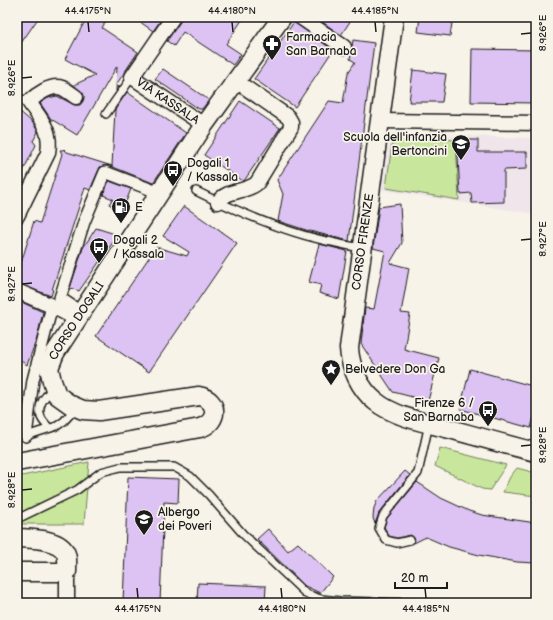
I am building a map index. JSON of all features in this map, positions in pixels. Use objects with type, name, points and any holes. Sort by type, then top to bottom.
[{"type":"street","name":"VIA KASSALA","points":[[172,17],[132,77],[204,126]]},
{"type":"street","name":"CORSO DOGALI","points":[[17,462],[200,428],[209,424],[214,414],[214,409],[209,400],[199,396],[99,411],[82,410],[71,405],[57,395],[49,368],[55,353],[79,315],[204,126],[282,17]]},
{"type":"street","points":[[300,17],[344,47]]},
{"type":"street","name":"CORSO FIRENZE","points":[[394,17],[362,248],[349,357],[363,387],[376,402],[395,413],[429,424],[536,452]]},
{"type":"street","points":[[218,202],[226,195],[253,187],[257,183],[291,126],[291,122],[288,117],[236,81]]},
{"type":"street","points":[[17,216],[48,152],[50,142],[48,133],[23,100],[55,88],[60,88],[76,97]]},
{"type":"street","points":[[380,121],[536,123]]},
{"type":"street","points":[[79,315],[60,298],[84,222],[105,172],[160,193]]},
{"type":"street","points":[[17,292],[79,315]]},
{"type":"street","points":[[26,436],[33,380],[52,306]]},
{"type":"street","points":[[17,538],[43,540],[59,546],[64,550],[66,555],[67,572],[66,603]]},
{"type":"street","points":[[17,572],[67,572]]},
{"type":"lane","name":"VIA KASSALA","points":[[106,114],[132,77]]},
{"type":"lane","points":[[196,191],[218,202],[288,230],[331,242],[362,248]]},
{"type":"lane","points":[[49,428],[41,418],[40,410],[44,398],[54,388]]},
{"type":"lane","points":[[26,436],[57,426],[77,408]]},
{"type":"lane","points":[[410,540],[398,543],[386,540],[379,528],[383,516],[418,473],[429,424]]},
{"type":"lane","points":[[17,519],[77,490],[101,472],[120,467],[174,467],[190,476],[244,534],[306,594],[321,599],[340,601],[416,603]]},
{"type":"shaded area","name":"Scuola dell'infanzia Bertoncini","points":[[390,134],[536,138],[536,214],[382,190]]},
{"type":"green space","points":[[393,137],[456,140],[459,200],[386,188]]},
{"type":"green space","points":[[440,448],[506,465],[490,490],[482,489],[435,466]]},
{"type":"green space","points":[[89,462],[84,524],[17,524],[17,477]]},
{"type":"green space","points":[[517,468],[536,473],[536,496],[503,492],[510,477]]},
{"type":"building","points":[[17,17],[39,17],[17,49]]},
{"type":"building","points":[[87,17],[108,17],[102,28],[138,52],[116,85],[117,66],[77,135],[51,119],[40,103],[48,98],[57,96],[75,105],[80,105],[83,101],[83,93],[74,85],[95,75],[65,59]]},
{"type":"building","points":[[133,17],[163,17],[153,31]]},
{"type":"building","points":[[181,17],[244,17],[226,44],[241,54],[233,65],[183,32],[174,46],[167,41],[180,22]]},
{"type":"building","points":[[315,17],[353,17],[341,35]]},
{"type":"building","points":[[420,17],[453,17],[450,36],[418,32]]},
{"type":"building","points":[[294,22],[333,50],[295,107],[254,79]]},
{"type":"building","points":[[353,40],[374,43],[349,241],[278,221],[283,194],[277,180],[329,101],[343,103],[348,73],[355,62],[350,59]]},
{"type":"building","points":[[472,49],[536,50],[536,103],[471,102]]},
{"type":"building","points":[[163,69],[209,100],[202,109],[199,109],[155,79]]},
{"type":"building","points":[[413,70],[446,74],[442,102],[409,102]]},
{"type":"building","points":[[127,92],[186,133],[153,183],[108,165],[100,167],[90,190],[85,188],[51,296],[17,283],[17,276],[34,221],[40,223],[62,154],[60,150],[64,149],[67,152],[112,166],[115,110]]},
{"type":"building","points":[[240,101],[280,128],[244,181],[204,155]]},
{"type":"building","points":[[17,109],[33,123],[38,132],[33,141],[36,145],[17,183]]},
{"type":"building","points":[[457,140],[478,140],[478,152],[527,152],[527,169],[504,170],[504,202],[472,203],[471,193],[460,194]]},
{"type":"building","points":[[109,181],[131,189],[122,212],[109,204],[113,199],[103,195]]},
{"type":"building","points":[[400,204],[402,243],[390,263],[409,268],[401,313],[410,314],[404,349],[439,358],[428,401],[393,392],[361,344],[365,308],[374,309],[385,251],[373,248],[379,207]]},
{"type":"building","points":[[184,206],[237,243],[149,372],[96,336],[156,247],[187,256],[189,252],[163,236]]},
{"type":"building","points":[[96,228],[118,235],[79,291],[70,288],[83,248]]},
{"type":"building","points":[[319,244],[347,251],[339,299],[319,293],[321,285],[309,282]]},
{"type":"building","points":[[17,300],[43,312],[37,338],[27,365],[17,358]]},
{"type":"building","points":[[470,369],[536,387],[536,409],[531,428],[460,409]]},
{"type":"building","points":[[405,471],[410,475],[379,513],[375,524],[373,518],[374,508],[377,501]]},
{"type":"building","name":"Albergo dei Poveri","points":[[128,477],[179,479],[178,503],[164,502],[160,603],[123,603]]},
{"type":"building","points":[[417,482],[441,498],[469,511],[482,515],[536,523],[536,563],[517,562],[479,555],[449,547],[426,537],[414,543],[415,539],[411,535],[397,538],[389,536],[384,527],[387,518]]},
{"type":"building","points":[[268,529],[288,551],[298,543],[333,577],[320,593],[305,586],[257,539]]},
{"type":"building","points":[[198,583],[266,586],[265,603],[197,603]]},
{"type":"place","name":"Farmacia San Barnaba","points":[[272,61]]},
{"type":"place","name":"Scuola dell'infanzia Bertoncini","points":[[461,161]]},
{"type":"place","name":"Dogali 1 / Kassala","points":[[173,187]]},
{"type":"place","name":"E","points":[[121,224]]},
{"type":"place","name":"Dogali 2 / Kassala","points":[[99,264]]},
{"type":"place","name":"Belvedere Don Ga","points":[[331,386]]},
{"type":"place","name":"Firenze 6 / San Barnaba","points":[[488,427]]},
{"type":"place","name":"Albergo dei Poveri","points":[[144,536]]}]
